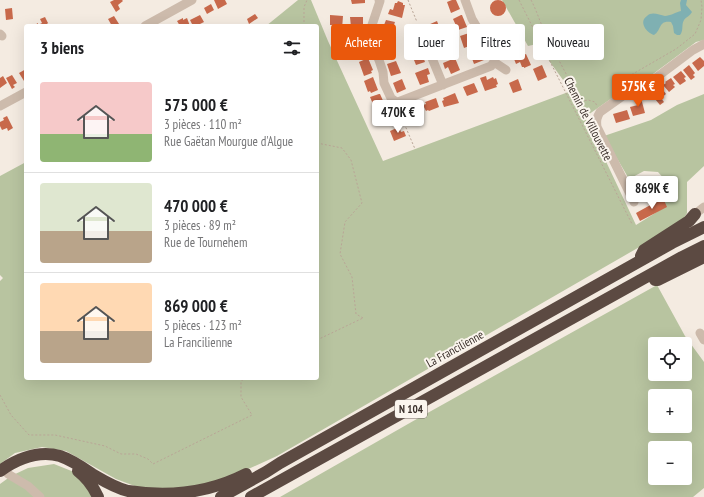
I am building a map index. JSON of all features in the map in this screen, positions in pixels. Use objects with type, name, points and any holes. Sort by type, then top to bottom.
[{"type":"highway","points":[[636,264],[644,250],[689,221],[700,210]]},
{"type":"highway","name":"La Francilienne","points":[[221,497],[704,227]]},
{"type":"highway","name":"N 104","points":[[256,495],[704,246]]},
{"type":"highway","points":[[638,282],[658,280],[704,257]]},
{"type":"highway","points":[[3,475],[11,464],[22,458],[46,454],[59,456],[70,460],[111,485],[127,491],[157,496],[188,494],[204,491],[232,481],[262,466],[280,463]]},
{"type":"highway","points":[[3,475],[32,461],[48,460],[65,464],[77,470],[86,477],[94,487],[98,497]]},
{"type":"street","points":[[149,24],[192,0]]},
{"type":"street","points":[[380,0],[371,28],[371,44],[383,72],[384,84],[391,98],[396,102],[491,66],[494,62],[494,56],[488,41],[472,19],[464,0]]},
{"type":"street","points":[[634,202],[597,126],[596,121],[598,116],[600,112],[624,94],[649,83],[693,50],[704,44]]},
{"type":"street","points":[[433,60],[443,85]]},
{"type":"street","points":[[494,62],[506,70]]},
{"type":"street","points":[[0,106],[24,93]]},
{"type":"street","points":[[3,475],[28,486],[40,497]]},
{"type":"path","points":[[304,24],[304,7],[307,0]]},
{"type":"path","points":[[408,0],[418,24]]},
{"type":"path","name":"Chemin de Villouvette","points":[[519,0],[632,224]]},
{"type":"path","points":[[531,0],[536,8],[540,22],[579,98],[583,101],[588,100],[594,102],[600,112]]},
{"type":"path","points":[[624,94],[622,86],[624,80],[676,49],[695,34],[701,20],[701,0]]},
{"type":"path","points":[[396,102],[415,149]]},
{"type":"path","points":[[319,143],[342,148],[351,160],[362,203],[345,222],[340,254],[352,277],[356,314],[363,318],[319,339]]},
{"type":"path","points":[[0,395],[11,415],[29,435],[55,435],[105,446],[121,454],[136,454],[148,459],[153,464],[252,415],[241,397],[241,382],[242,380]]},
{"type":"green space","points":[[298,0],[311,0],[331,48],[331,60],[337,60],[383,161],[571,91],[549,60],[604,60],[604,24],[533,24],[533,45],[528,46],[525,41],[525,24],[516,24],[502,0],[704,0],[704,40],[696,42],[649,77],[639,79],[585,117],[636,225],[660,210],[666,198],[666,181],[658,172],[644,171],[629,179],[604,136],[651,120],[677,105],[704,94],[704,166],[687,182],[687,213],[681,223],[277,456],[224,480],[194,488],[140,488],[116,479],[66,451],[42,447],[15,453],[0,464],[0,281],[3,278],[0,275],[0,176],[24,163],[24,380],[319,380],[319,24],[268,24]]},
{"type":"green space","points":[[657,285],[686,337],[648,337],[648,381],[692,381],[692,346],[704,362],[704,488],[693,497],[280,497]]},
{"type":"green space","points":[[54,464],[74,472],[87,486],[93,497],[0,497],[0,484],[11,476],[28,468]]},
{"type":"water","points":[[681,0],[687,0],[686,5],[692,12],[684,20],[680,35],[674,33],[671,22],[664,22],[654,35],[646,30],[643,24],[644,18],[653,14],[667,16],[681,11]]},
{"type":"building","points":[[114,0],[123,1],[118,5],[120,9],[116,12],[110,2]]},
{"type":"building","points":[[214,0],[225,0],[227,4],[218,9]]},
{"type":"building","points":[[351,0],[365,0],[365,3],[352,4]]},
{"type":"building","points":[[456,0],[460,9],[451,13],[447,2]]},
{"type":"building","points":[[495,0],[501,0],[506,5],[504,14],[501,16],[495,16],[490,11],[490,5]]},
{"type":"building","points":[[398,1],[405,5],[402,18],[388,14],[390,9],[393,10],[395,3]]},
{"type":"building","points":[[211,4],[214,10],[207,14],[204,8]]},
{"type":"building","points":[[12,8],[13,19],[6,20],[5,9]]},
{"type":"building","points":[[255,14],[258,18],[249,24],[247,19]]},
{"type":"building","points":[[200,15],[204,22],[200,24],[192,24],[190,20]]},
{"type":"building","points":[[330,15],[343,16],[342,24],[330,25]]},
{"type":"building","points":[[462,15],[467,27],[459,30],[459,24],[455,24],[453,19]]},
{"type":"building","points":[[114,16],[119,24],[111,24],[108,19]]},
{"type":"building","points":[[45,17],[48,23],[40,24],[42,23],[40,19]]},
{"type":"building","points":[[350,17],[363,17],[363,24],[351,24]]},
{"type":"building","points":[[187,18],[189,24],[179,24],[177,21]]},
{"type":"building","points":[[386,20],[395,22],[394,24],[384,24]]},
{"type":"building","points":[[437,21],[438,24],[430,24]]},
{"type":"building","points":[[467,34],[467,47],[464,48],[460,36]]},
{"type":"building","points":[[525,54],[531,65],[524,68],[520,62],[516,64],[514,60],[525,60]]},
{"type":"building","points":[[700,57],[704,61],[704,66],[698,71],[692,63]]},
{"type":"building","points":[[369,60],[373,70],[371,71],[372,73],[364,76],[359,62]]},
{"type":"building","points":[[414,60],[424,60],[425,62],[416,65]]},
{"type":"building","points":[[450,60],[456,60],[460,70],[451,74],[448,67],[445,69],[443,63]]},
{"type":"building","points":[[473,60],[484,60],[474,64]]},
{"type":"building","points":[[396,61],[401,73],[391,76],[387,64]]},
{"type":"building","points":[[542,65],[547,77],[538,81],[533,69]]},
{"type":"building","points":[[689,65],[695,73],[693,75],[695,77],[691,80],[683,70]]},
{"type":"building","points":[[428,68],[430,74],[427,75],[429,82],[420,85],[415,73]]},
{"type":"building","points":[[24,70],[24,81],[19,73]]},
{"type":"building","points":[[681,71],[686,77],[684,78],[686,81],[680,85],[673,77]]},
{"type":"building","points":[[12,75],[17,83],[13,85],[15,87],[12,89],[6,78]]},
{"type":"building","points":[[3,76],[7,83],[0,88],[0,78]]},
{"type":"building","points":[[486,76],[487,80],[493,77],[494,79],[496,78],[498,84],[496,85],[497,87],[485,91],[480,78]]},
{"type":"building","points":[[373,77],[378,90],[371,93],[370,91],[368,92],[364,81]]},
{"type":"building","points":[[671,78],[675,84],[673,85],[675,87],[669,92],[663,85]]},
{"type":"building","points":[[402,79],[406,89],[397,93],[393,83]]},
{"type":"building","points":[[518,79],[522,90],[513,93],[509,83]]},
{"type":"building","points":[[474,83],[478,92],[467,96],[463,87]]},
{"type":"building","points":[[660,86],[666,94],[661,98],[664,102],[660,105],[655,99],[654,100],[654,97],[650,93]]},
{"type":"building","points":[[455,93],[459,103],[444,107],[442,101],[444,100],[443,98]]},
{"type":"building","points":[[380,94],[385,105],[375,109],[370,97]]},
{"type":"building","points":[[436,98],[439,107],[426,111],[423,105],[426,104],[425,102]]},
{"type":"building","points":[[641,98],[645,113],[633,116],[630,107],[638,105],[636,99]]},
{"type":"building","points":[[411,105],[412,109],[419,106],[422,116],[410,120],[406,108]]},
{"type":"building","points":[[627,110],[630,119],[616,123],[613,114]]},
{"type":"building","points":[[388,111],[392,121],[383,125],[378,115]]},
{"type":"building","points":[[7,116],[13,128],[8,131],[7,128],[2,130],[0,126],[0,122]]},
{"type":"building","points":[[399,127],[401,132],[404,131],[406,136],[394,141],[390,131]]},
{"type":"building","points":[[663,198],[667,207],[640,221],[636,213]]}]
